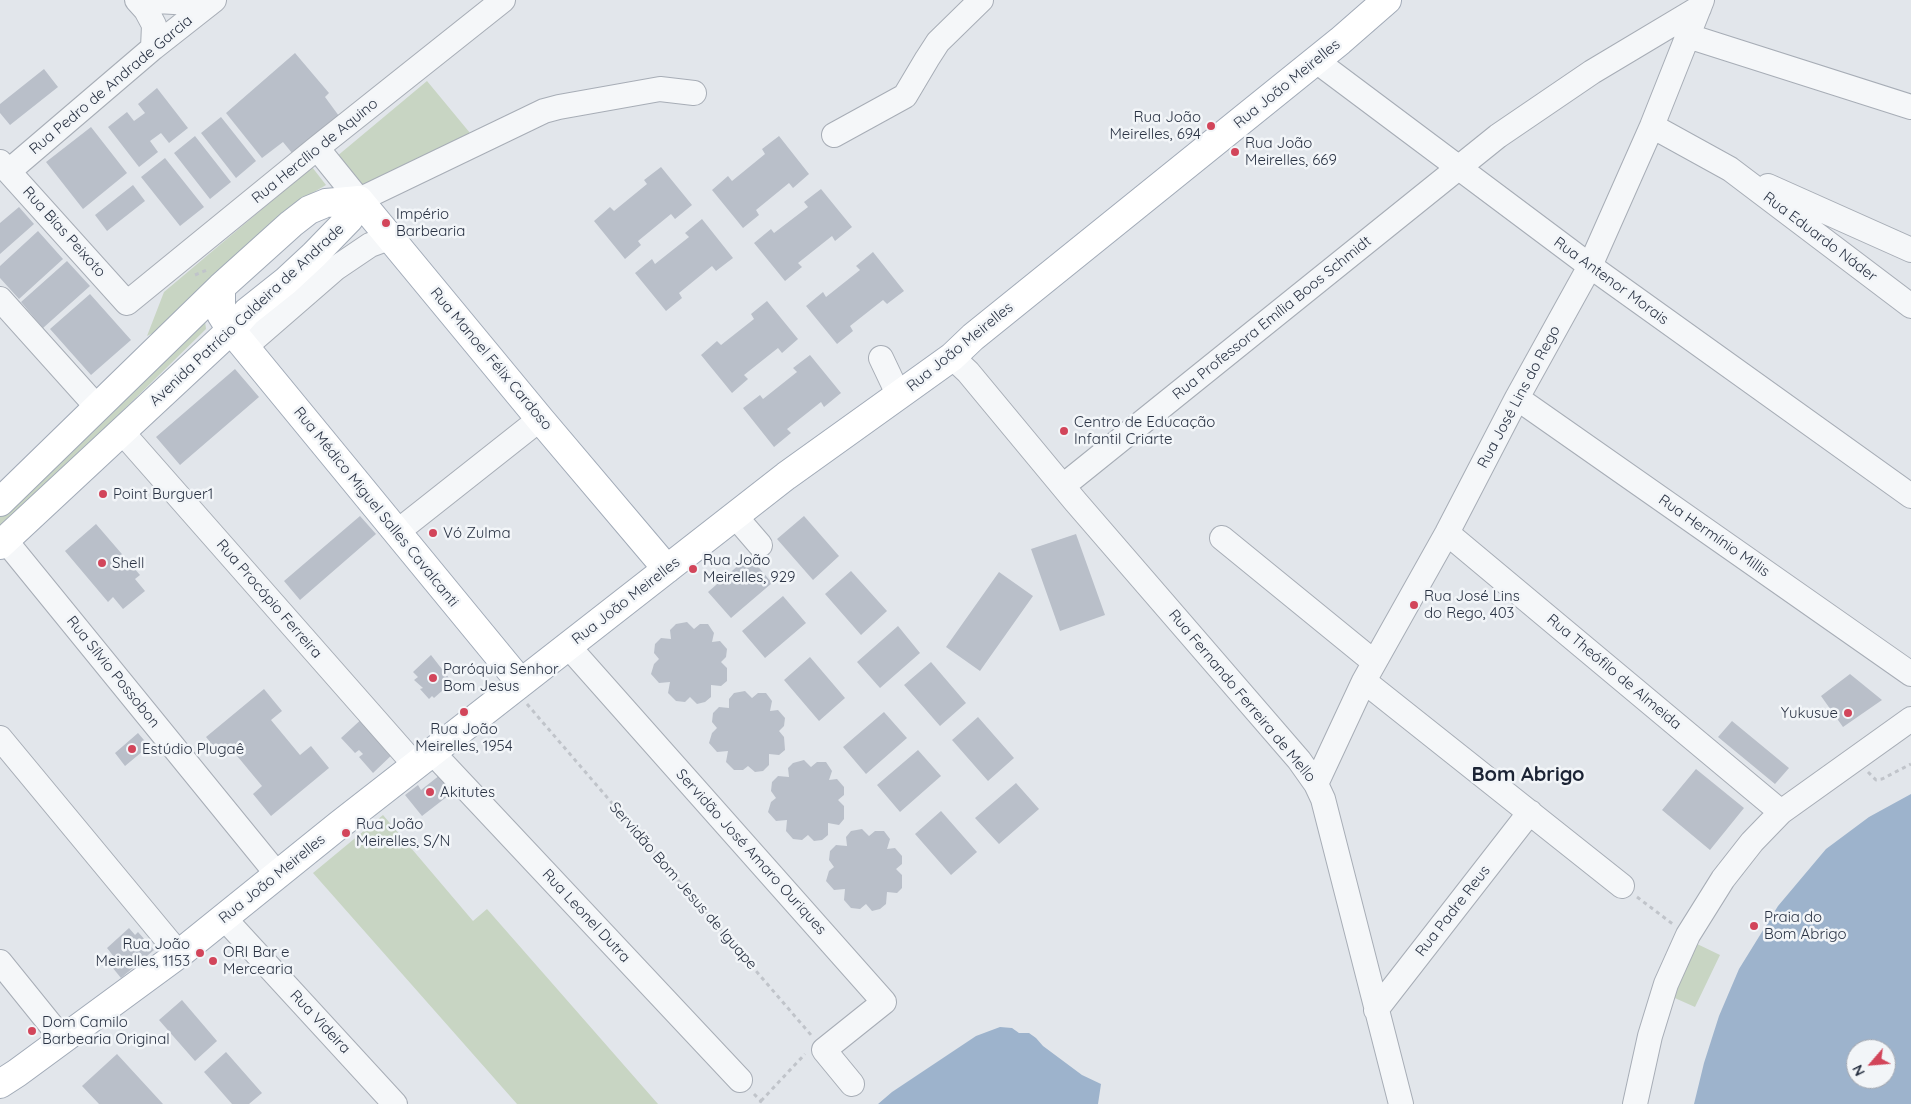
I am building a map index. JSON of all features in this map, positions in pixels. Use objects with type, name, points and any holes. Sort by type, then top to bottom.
[{"type":"main road","name":"Rua João Meirelles","points":[[0,1084],[179,954],[277,874],[735,516],[781,470],[899,396],[952,357],[973,337],[1315,60],[1373,5]]},
{"type":"main road","name":"Rua Manoel Félix Cardoso","points":[[358,200],[667,568]]},
{"type":"main road","name":"Avenida Patrício Caldeira de Andrade","points":[[0,502],[224,284],[291,224],[309,210],[326,203],[358,200]]},
{"type":"main road","name":"Avenida Patrício Caldeira de Andrade","points":[[2,542],[122,432],[238,339],[247,312],[286,281],[314,255],[349,219],[358,200]]},
{"type":"main road","name":"Rua Médico Miguel Salles Cavalcanti","points":[[224,284],[221,314],[238,339],[397,532],[517,686]]},
{"type":"street","points":[[138,0],[211,2]]},
{"type":"street","points":[[138,0],[154,25],[153,48]]},
{"type":"street","name":"Rua Hercílio de Aquino","points":[[127,303],[503,0]]},
{"type":"street","points":[[834,135],[905,96],[938,42],[981,0]]},
{"type":"street","name":"Rua Pedro de Andrade Garcia","points":[[4,166],[211,2]]},
{"type":"street","name":"Rua José Lins do Rego","points":[[1316,784],[1369,672],[1447,533],[1517,398],[1590,266],[1652,126],[1701,4]]},
{"type":"street","name":"Rua Professora Emília Boos Schmidt","points":[[1063,486],[1498,136],[1592,72],[1701,4]]},
{"type":"street","points":[[1688,36],[1911,107]]},
{"type":"street","name":"Rua Antenor Morais","points":[[1315,60],[1458,169],[1590,266],[1911,496]]},
{"type":"street","points":[[358,200],[544,111],[559,106],[660,89],[694,93]]},
{"type":"street","name":"Rua Eduardo Náder","points":[[1652,126],[1730,169],[1911,250]]},
{"type":"street","name":"Rua Manoel Félix Cardoso","points":[[317,148],[358,200]]},
{"type":"street","name":"Rua Bias Peixoto","points":[[4,166],[127,303]]},
{"type":"street","name":"Rua Eduardo Náder","points":[[1730,169],[1911,306]]},
{"type":"street","points":[[238,339],[370,245],[389,238]]},
{"type":"street","points":[[0,299],[97,407]]},
{"type":"street","name":"Rua Fernando Ferreira de Mello","points":[[952,357],[968,372],[1063,486],[1294,754],[1316,784],[1323,800],[1401,1104]]},
{"type":"street","points":[[880,358],[899,396]]},
{"type":"street","name":"Rua Hermínio Millis","points":[[1517,398],[1911,674]]},
{"type":"street","points":[[397,532],[540,419]]},
{"type":"street","name":"Rua Procópio Ferreira","points":[[122,432],[424,759]]},
{"type":"street","points":[[735,516],[760,545]]},
{"type":"street","name":"Rua Theófilo de Almeida","points":[[1447,533],[1781,812]]},
{"type":"street","points":[[1222,538],[1369,672],[1530,812],[1622,886]]},
{"type":"street","name":"Rua Sílvio Possobon","points":[[2,542],[277,874]]},
{"type":"street","name":"Servidão José Amaro Ouriques","points":[[568,646],[884,1002],[820,1045]]},
{"type":"street","points":[[1635,1104],[1650,1036],[1666,984],[1688,935],[1723,879],[1752,842],[1781,812],[1911,719]]},
{"type":"street","points":[[0,738],[179,954]]},
{"type":"street","name":"Rua Leonel Dutra","points":[[424,759],[740,1080]]},
{"type":"street","name":"Rua Padre Reus","points":[[1376,1010],[1530,812]]},
{"type":"street","name":"Rua Videira","points":[[224,918],[395,1104]]},
{"type":"street","points":[[0,962],[63,1040]]},
{"type":"street","points":[[820,1045],[852,1084]]},
{"type":"path","points":[[193,276],[206,269],[222,269],[224,284]]},
{"type":"path","name":"Servidão Bom Jesus de Iguape","points":[[517,686],[820,1045]]},
{"type":"path","points":[[1857,758],[1876,780],[1882,779],[1911,764]]},
{"type":"path","points":[[1622,886],[1688,935]]},
{"type":"path","points":[[761,1102],[820,1045]]},
{"type":"green space","points":[[427,81],[475,139],[361,187],[336,157]]},
{"type":"green space","points":[[312,167],[326,185],[297,202],[266,228],[169,325],[147,336],[164,292]]},
{"type":"green space","points":[[204,312],[206,329],[0,531],[0,512]]},
{"type":"green space","points":[[383,815],[473,921],[487,909],[658,1104],[517,1104],[313,873]]},
{"type":"green space","points":[[1693,942],[1720,955],[1695,1007],[1668,995]]},
{"type":"water","points":[[1911,794],[1911,1104],[1694,1104],[1704,1063],[1719,1016],[1739,969],[1778,906],[1826,849],[1869,817]]},
{"type":"water","points":[[1000,1027],[1012,1028],[1019,1033],[1029,1033],[1082,1075],[1101,1084],[1098,1104],[878,1104],[892,1092],[976,1036]]},
{"type":"building","points":[[295,53],[329,93],[325,97],[339,116],[292,153],[283,142],[262,158],[226,113]]},
{"type":"building","points":[[44,69],[58,87],[10,125],[0,113],[0,104]]},
{"type":"building","points":[[157,88],[188,128],[169,143],[161,133],[150,141],[158,152],[139,167],[108,127],[127,112],[134,121],[145,113],[138,104]]},
{"type":"building","points":[[221,117],[256,161],[236,178],[201,133]]},
{"type":"building","points":[[91,127],[127,173],[83,209],[46,162]]},
{"type":"building","points":[[195,136],[231,182],[210,199],[174,153]]},
{"type":"building","points":[[779,136],[809,174],[793,188],[789,183],[756,210],[759,215],[743,228],[712,190],[728,176],[732,181],[765,154],[762,149]]},
{"type":"building","points":[[165,158],[204,207],[180,226],[141,177]]},
{"type":"building","points":[[661,167],[692,205],[675,219],[671,214],[638,241],[641,245],[625,259],[594,221],[610,207],[614,211],[647,184],[644,180]]},
{"type":"building","points":[[133,185],[145,201],[107,231],[95,215]]},
{"type":"building","points":[[821,189],[852,227],[835,241],[832,236],[798,263],[802,267],[785,281],[754,243],[771,229],[774,233],[808,207],[804,202]]},
{"type":"building","points":[[19,207],[34,224],[0,254],[0,223]]},
{"type":"building","points":[[702,219],[733,258],[716,271],[712,266],[679,293],[682,298],[666,311],[635,273],[652,259],[655,264],[689,237],[685,233]]},
{"type":"building","points":[[38,231],[63,259],[19,299],[0,278],[0,266]]},
{"type":"building","points":[[873,252],[904,291],[887,304],[883,300],[850,326],[853,331],[837,344],[806,306],[823,292],[826,297],[860,270],[856,266]]},
{"type":"building","points":[[67,261],[90,286],[43,328],[21,302]]},
{"type":"building","points":[[90,294],[131,340],[91,375],[50,329]]},
{"type":"building","points":[[767,301],[798,339],[782,353],[778,348],[744,375],[748,379],[732,393],[701,355],[717,341],[721,345],[754,319],[751,314]]},
{"type":"building","points":[[810,355],[841,393],[824,407],[821,402],[787,429],[791,433],[774,447],[743,408],[760,395],[763,399],[797,372],[793,368]]},
{"type":"building","points":[[235,369],[259,397],[180,465],[156,437]]},
{"type":"building","points":[[360,516],[376,534],[300,600],[284,581]]},
{"type":"building","points":[[804,516],[839,556],[813,580],[777,539]]},
{"type":"building","name":"Shell","points":[[96,524],[140,575],[135,579],[145,591],[123,609],[113,597],[108,602],[65,551]]},
{"type":"building","points":[[1076,534],[1105,615],[1060,631],[1031,549]]},
{"type":"building","points":[[749,556],[772,583],[731,618],[708,592]]},
{"type":"building","points":[[851,571],[887,611],[861,635],[825,594]]},
{"type":"building","points":[[999,572],[1033,596],[980,671],[946,647]]},
{"type":"building","points":[[783,596],[806,623],[765,658],[742,631]]},
{"type":"building","points":[[687,622],[694,629],[700,624],[708,624],[714,633],[712,642],[720,641],[727,649],[726,657],[721,662],[727,668],[727,681],[721,686],[711,685],[711,697],[705,702],[697,704],[690,697],[685,702],[676,701],[668,693],[670,682],[659,683],[651,674],[654,664],[659,659],[654,653],[655,644],[661,638],[671,639],[670,630],[676,624]]},
{"type":"building","points":[[898,626],[920,653],[880,688],[857,662]]},
{"type":"building","name":"Paróquia Senhor Bom Jesus","points":[[431,655],[452,682],[434,698],[432,696],[429,699],[420,689],[423,688],[414,680],[418,677],[413,672]]},
{"type":"building","points":[[810,657],[845,698],[819,721],[784,680]]},
{"type":"building","points":[[931,662],[966,703],[940,726],[904,685]]},
{"type":"building","name":"Yukusue","points":[[1850,674],[1882,700],[1843,727],[1821,696]]},
{"type":"building","points":[[264,689],[282,711],[271,720],[300,755],[311,746],[329,768],[271,816],[253,794],[262,786],[233,751],[224,759],[206,737]]},
{"type":"building","points":[[745,691],[752,698],[758,693],[766,693],[772,701],[770,711],[778,710],[785,718],[784,726],[779,731],[784,737],[785,750],[779,755],[769,754],[769,765],[763,771],[755,772],[748,766],[743,770],[734,770],[726,762],[728,751],[717,752],[709,743],[712,733],[717,728],[712,722],[713,713],[719,707],[729,708],[729,699],[734,693]]},
{"type":"building","points":[[884,712],[907,738],[866,774],[843,747]]},
{"type":"building","points":[[365,716],[396,751],[373,773],[359,757],[363,754],[359,750],[355,753],[341,738]]},
{"type":"building","points":[[978,717],[1014,758],[988,781],[952,740]]},
{"type":"building","points":[[1732,721],[1789,768],[1775,784],[1718,737]]},
{"type":"building","name":"Estúdio Plugaê","points":[[138,733],[149,746],[125,766],[115,753]]},
{"type":"building","points":[[918,750],[941,776],[900,812],[877,785]]},
{"type":"building","points":[[804,760],[811,767],[817,762],[826,762],[832,771],[829,780],[837,779],[844,787],[844,795],[838,800],[844,806],[844,819],[839,825],[828,823],[828,835],[822,840],[814,841],[808,835],[802,840],[793,839],[786,831],[787,820],[776,821],[768,812],[771,802],[776,798],[771,791],[772,782],[778,776],[789,777],[788,768],[793,763]]},
{"type":"building","points":[[1696,769],[1744,808],[1710,850],[1662,810]]},
{"type":"building","name":"Akitutes","points":[[440,775],[453,792],[422,816],[405,795],[418,785],[421,790]]},
{"type":"building","points":[[1016,783],[1039,809],[999,844],[975,818]]},
{"type":"building","points":[[941,811],[977,852],[951,875],[915,834]]},
{"type":"building","points":[[862,829],[869,836],[875,831],[884,831],[890,839],[887,849],[895,848],[902,856],[902,864],[896,869],[902,875],[902,888],[897,893],[887,892],[886,904],[880,909],[872,911],[866,904],[860,909],[851,908],[844,900],[845,889],[834,890],[826,881],[829,871],[834,867],[829,860],[830,851],[836,845],[847,846],[846,837],[851,831]]},
{"type":"building","points":[[129,928],[135,935],[138,932],[154,950],[121,978],[112,967],[118,962],[107,948]]},
{"type":"building","points":[[182,1000],[217,1041],[195,1061],[159,1020]]},
{"type":"building","points":[[226,1052],[262,1093],[249,1104],[232,1104],[204,1072]]},
{"type":"building","points":[[117,1054],[163,1104],[99,1104],[82,1086]]},
{"type":"place","name":"Rua João Meirelles, 694","points":[[1211,126]]},
{"type":"place","name":"Rua João Meirelles, 669","points":[[1235,152]]},
{"type":"place","name":"Império Barbearia","points":[[386,223]]},
{"type":"place","name":"Centro de Educação Infantil Criarte","points":[[1064,431]]},
{"type":"place","name":"Point Burguer1","points":[[103,494]]},
{"type":"place","name":"Vó Zulma","points":[[433,533]]},
{"type":"place","name":"Shell","points":[[102,563]]},
{"type":"place","name":"Rua João Meirelles, 929","points":[[693,569]]},
{"type":"place","name":"Rua José Lins do Rego, 403","points":[[1414,605]]},
{"type":"place","name":"Paróquia Senhor Bom Jesus","points":[[433,678]]},
{"type":"place","name":"Rua João Meirelles, 1954","points":[[464,712]]},
{"type":"place","name":"Yukusue","points":[[1848,713]]},
{"type":"place","name":"Estúdio Plugaê","points":[[132,749]]},
{"type":"place","name":"Akitutes","points":[[430,792]]},
{"type":"place","name":"Rua João Meirelles, S/N","points":[[346,833]]},
{"type":"place","name":"Praia do Bom Abrigo","points":[[1754,926]]},
{"type":"place","name":"Rua João Meirelles, 1153","points":[[200,953]]},
{"type":"place","name":"ORI Bar e Mercearia","points":[[213,961]]},
{"type":"place","name":"Dom Camilo Barbearia Original","points":[[32,1031]]},
{"type":"district","name":"Bom Abrigo","points":[[1528,775]]}]
